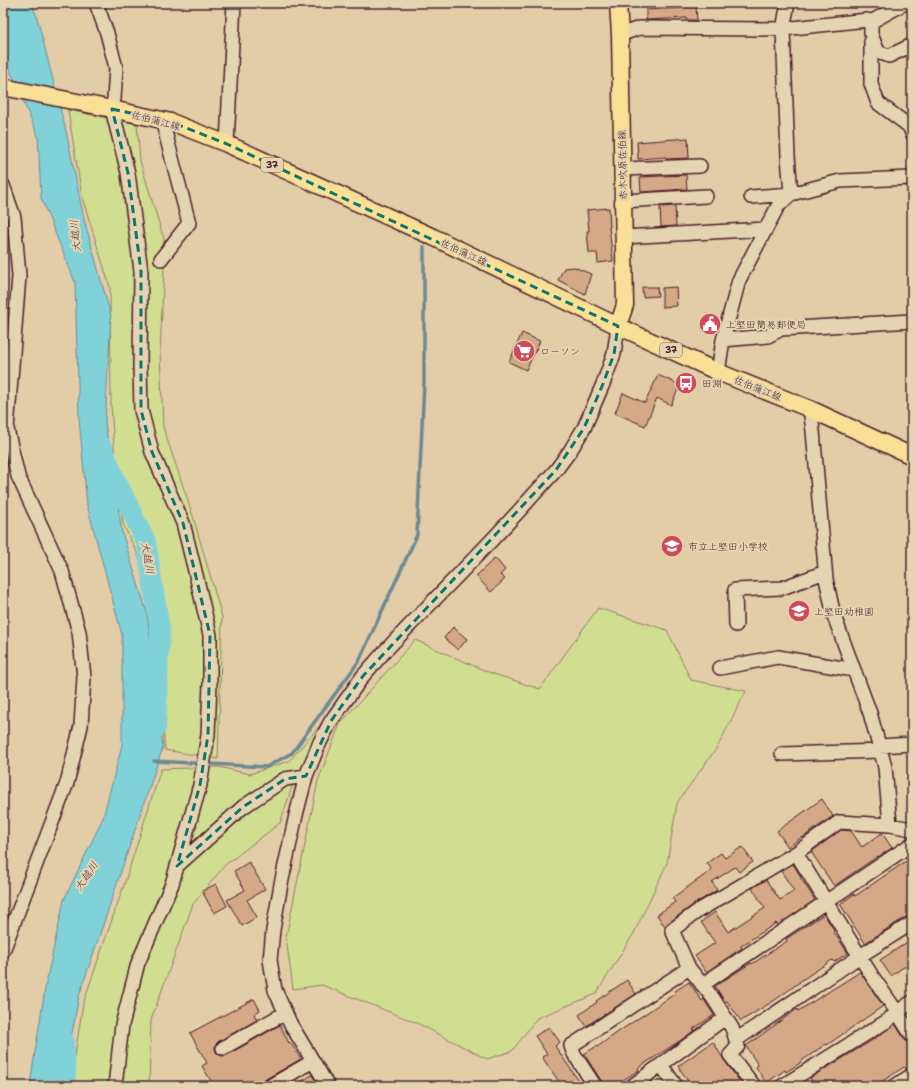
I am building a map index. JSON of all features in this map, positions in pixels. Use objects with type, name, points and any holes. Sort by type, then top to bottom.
[{"type":"main road","name":"赤木吹原佐伯線","points":[[618,3],[620,35],[625,305],[618,326]]},
{"type":"main road","name":"佐伯蒲江線","points":[[6,88],[170,122],[228,144],[430,236],[718,372],[810,409],[912,456]]},
{"type":"street","points":[[96,3],[108,33],[116,68],[112,109],[128,173],[141,271],[141,410],[152,452],[183,523],[210,635],[208,735],[200,785],[172,884],[138,963],[122,1025],[115,1086]]},
{"type":"street","points":[[228,144],[234,3]]},
{"type":"street","points":[[788,3],[783,29],[791,194]]},
{"type":"street","points":[[870,28],[905,3]]},
{"type":"street","points":[[620,35],[639,28],[783,29],[867,20],[878,52],[889,56],[912,46]]},
{"type":"street","points":[[870,28],[871,84],[878,102],[909,126],[912,133]]},
{"type":"street","points":[[161,259],[189,223],[162,120]]},
{"type":"street","points":[[622,169],[700,166]]},
{"type":"street","points":[[751,197],[791,194],[840,181],[912,178]]},
{"type":"street","points":[[3,184],[14,217],[19,276],[7,429],[18,476],[62,571],[79,632],[84,677],[81,726],[67,783],[3,951]]},
{"type":"street","points":[[718,372],[723,340],[739,280],[778,206],[791,194]]},
{"type":"street","points":[[623,201],[706,196]]},
{"type":"street","points":[[624,237],[766,229]]},
{"type":"street","points":[[723,340],[768,336],[782,329],[912,321]]},
{"type":"street","points":[[328,1086],[285,1013],[275,990],[270,960],[272,930],[281,884],[306,776],[320,742],[331,721],[363,676],[385,651],[489,543],[556,470],[570,451],[584,428],[603,384],[614,354],[618,326]]},
{"type":"street","points":[[810,409],[826,579],[834,616],[870,713],[885,766],[890,825]]},
{"type":"street","points":[[736,625],[735,590],[782,588],[825,572]]},
{"type":"street","points":[[720,668],[778,656],[854,670]]},
{"type":"street","points":[[782,754],[880,748],[912,744]]},
{"type":"street","points":[[177,866],[243,807],[285,779],[306,776]]},
{"type":"street","points":[[754,1086],[730,1055],[738,1046],[732,1028],[713,998],[689,968],[672,930],[698,910],[796,853],[839,822],[890,825],[912,829]]},
{"type":"street","points":[[702,985],[912,844]]},
{"type":"street","points":[[796,853],[872,976],[912,1036]]},
{"type":"street","points":[[736,1040],[860,956],[912,923]]},
{"type":"street","points":[[595,1086],[574,1054],[571,1046],[689,968]]},
{"type":"street","points":[[782,1086],[887,1021],[912,1002]]},
{"type":"street","points":[[223,1048],[285,1013]]},
{"type":"street","points":[[632,1086],[725,1018]]},
{"type":"street","points":[[270,1086],[313,1061]]},
{"type":"street","points":[[660,1065],[676,1086]]},
{"type":"street","points":[[895,1086],[912,1075]]},
{"type":"highlighted area","points":[[112,109],[171,122],[227,144],[618,326],[614,354],[603,384],[584,428],[556,470],[363,676],[331,721],[306,776],[285,779],[243,807],[177,866],[200,785],[208,735],[210,635],[183,523],[152,452],[141,410],[141,271],[128,173]]},
{"type":"green space","points":[[68,110],[137,124],[140,161],[165,243],[160,352],[163,427],[192,513],[222,617],[218,759],[165,750],[163,726],[165,629],[137,553],[123,524],[115,461],[111,405],[110,287],[82,197]]},
{"type":"green space","points":[[598,608],[667,630],[691,680],[746,691],[718,746],[677,803],[667,863],[634,933],[596,994],[537,1018],[512,1051],[487,1059],[417,1023],[322,985],[293,989],[286,937],[318,781],[340,724],[415,640],[488,672],[540,689]]},
{"type":"green space","points":[[325,720],[292,787],[280,823],[225,865],[193,904],[151,1020],[149,1086],[70,1086],[83,1004],[125,882],[161,769],[219,767],[250,774],[289,761]]},
{"type":"water","points":[[3,3],[32,3],[66,131],[84,219],[111,316],[105,423],[122,532],[147,613],[163,747],[79,996],[62,1086],[30,1086],[46,983],[64,900],[103,818],[122,745],[122,635],[87,505],[79,418],[75,282],[41,198],[38,136],[3,54]]},
{"type":"building","points":[[696,7],[697,20],[687,20],[687,18],[646,20],[646,10]]},
{"type":"building","points":[[688,138],[689,158],[666,159],[666,157],[638,159],[637,142]]},
{"type":"building","points":[[686,175],[687,189],[641,192],[640,177]]},
{"type":"building","points":[[675,206],[676,226],[661,227],[660,207]]},
{"type":"building","points":[[609,208],[609,227],[613,261],[598,263],[597,253],[589,253],[587,210]]},
{"type":"building","points":[[574,267],[591,274],[585,294],[558,280],[564,268]]},
{"type":"building","points":[[642,287],[657,287],[658,296],[643,297]]},
{"type":"building","points":[[676,287],[677,306],[662,307],[662,288]]},
{"type":"building","name":"ローソン","points":[[522,333],[540,341],[526,370],[509,362]]},
{"type":"building","points":[[658,375],[680,385],[671,405],[657,398],[645,426],[615,413],[623,393],[645,403]]},
{"type":"building","points":[[495,558],[505,570],[500,575],[505,579],[491,592],[476,576]]},
{"type":"building","points":[[453,627],[467,639],[458,650],[444,638]]},
{"type":"building","points":[[822,799],[833,816],[788,847],[777,831]]},
{"type":"building","points":[[841,830],[851,831],[862,847],[882,833],[892,848],[834,886],[811,852]]},
{"type":"building","points":[[742,847],[753,862],[739,872],[735,867],[712,882],[717,890],[693,905],[665,927],[657,915],[675,902],[672,898],[712,870],[707,863],[721,853],[725,858]]},
{"type":"building","points":[[912,857],[912,913],[865,943],[840,904],[854,894],[855,896]]},
{"type":"building","points":[[249,862],[265,889],[247,900],[257,917],[242,926],[227,900],[245,890],[234,871]]},
{"type":"building","points":[[793,864],[815,900],[778,925],[776,923],[741,946],[742,948],[706,972],[695,956],[715,943],[701,922],[715,912],[728,932],[765,908],[752,888],[766,880],[780,900],[794,891],[781,871]]},
{"type":"building","points":[[216,884],[227,906],[214,913],[202,891]]},
{"type":"building","points":[[824,914],[834,930],[833,931],[848,953],[834,962],[832,960],[775,1000],[741,1021],[727,1001],[725,1002],[715,986],[787,941],[786,939]]},
{"type":"building","points":[[912,939],[912,961],[891,976],[880,960]]},
{"type":"building","points":[[860,972],[883,1006],[800,1063],[786,1072],[785,1070],[766,1083],[756,1067],[758,1065],[746,1046],[797,1009],[798,1011]]},
{"type":"building","points":[[627,980],[636,994],[586,1026],[579,1015],[597,1002],[596,1001]]},
{"type":"building","points":[[689,982],[702,1001],[704,999],[714,1015],[693,1029],[695,1030],[681,1040],[638,1068],[639,1070],[620,1082],[622,1086],[603,1086],[584,1054],[597,1047],[676,993],[675,991]]},
{"type":"building","points":[[254,999],[260,1010],[254,1014],[257,1020],[219,1041],[216,1044],[216,1052],[219,1055],[227,1055],[280,1025],[289,1043],[290,1042],[301,1059],[266,1079],[262,1086],[214,1086],[202,1066],[207,1063],[190,1033]]},
{"type":"building","points":[[895,1024],[912,1048],[912,1067],[906,1069],[904,1067],[875,1086],[815,1086],[810,1078],[871,1041]]},
{"type":"building","points":[[549,1027],[560,1042],[555,1046],[582,1086],[562,1086],[542,1057],[547,1054],[535,1036]]},
{"type":"building","points":[[713,1042],[743,1086],[691,1086],[678,1066]]},
{"type":"building","points":[[312,1075],[319,1086],[294,1086]]},
{"type":"waterway","points":[[154,761],[266,767],[292,753],[359,661],[417,535],[424,382],[424,247]]},
{"type":"waterway","name":"大越川","points":[[102,447],[115,478],[146,542],[160,629],[156,728]]},
{"type":"waterway","name":"大越川","points":[[64,1040],[66,1073],[65,1086]]},
{"type":"place","name":"上堅田簡易郵便局","points":[[710,324]]},
{"type":"place","name":"ローソン","points":[[524,351]]},
{"type":"place","name":"田淵","points":[[686,383]]},
{"type":"place","name":"市立上堅田小学校","points":[[672,546]]},
{"type":"place","name":"上堅田幼稚園","points":[[799,611]]}]
